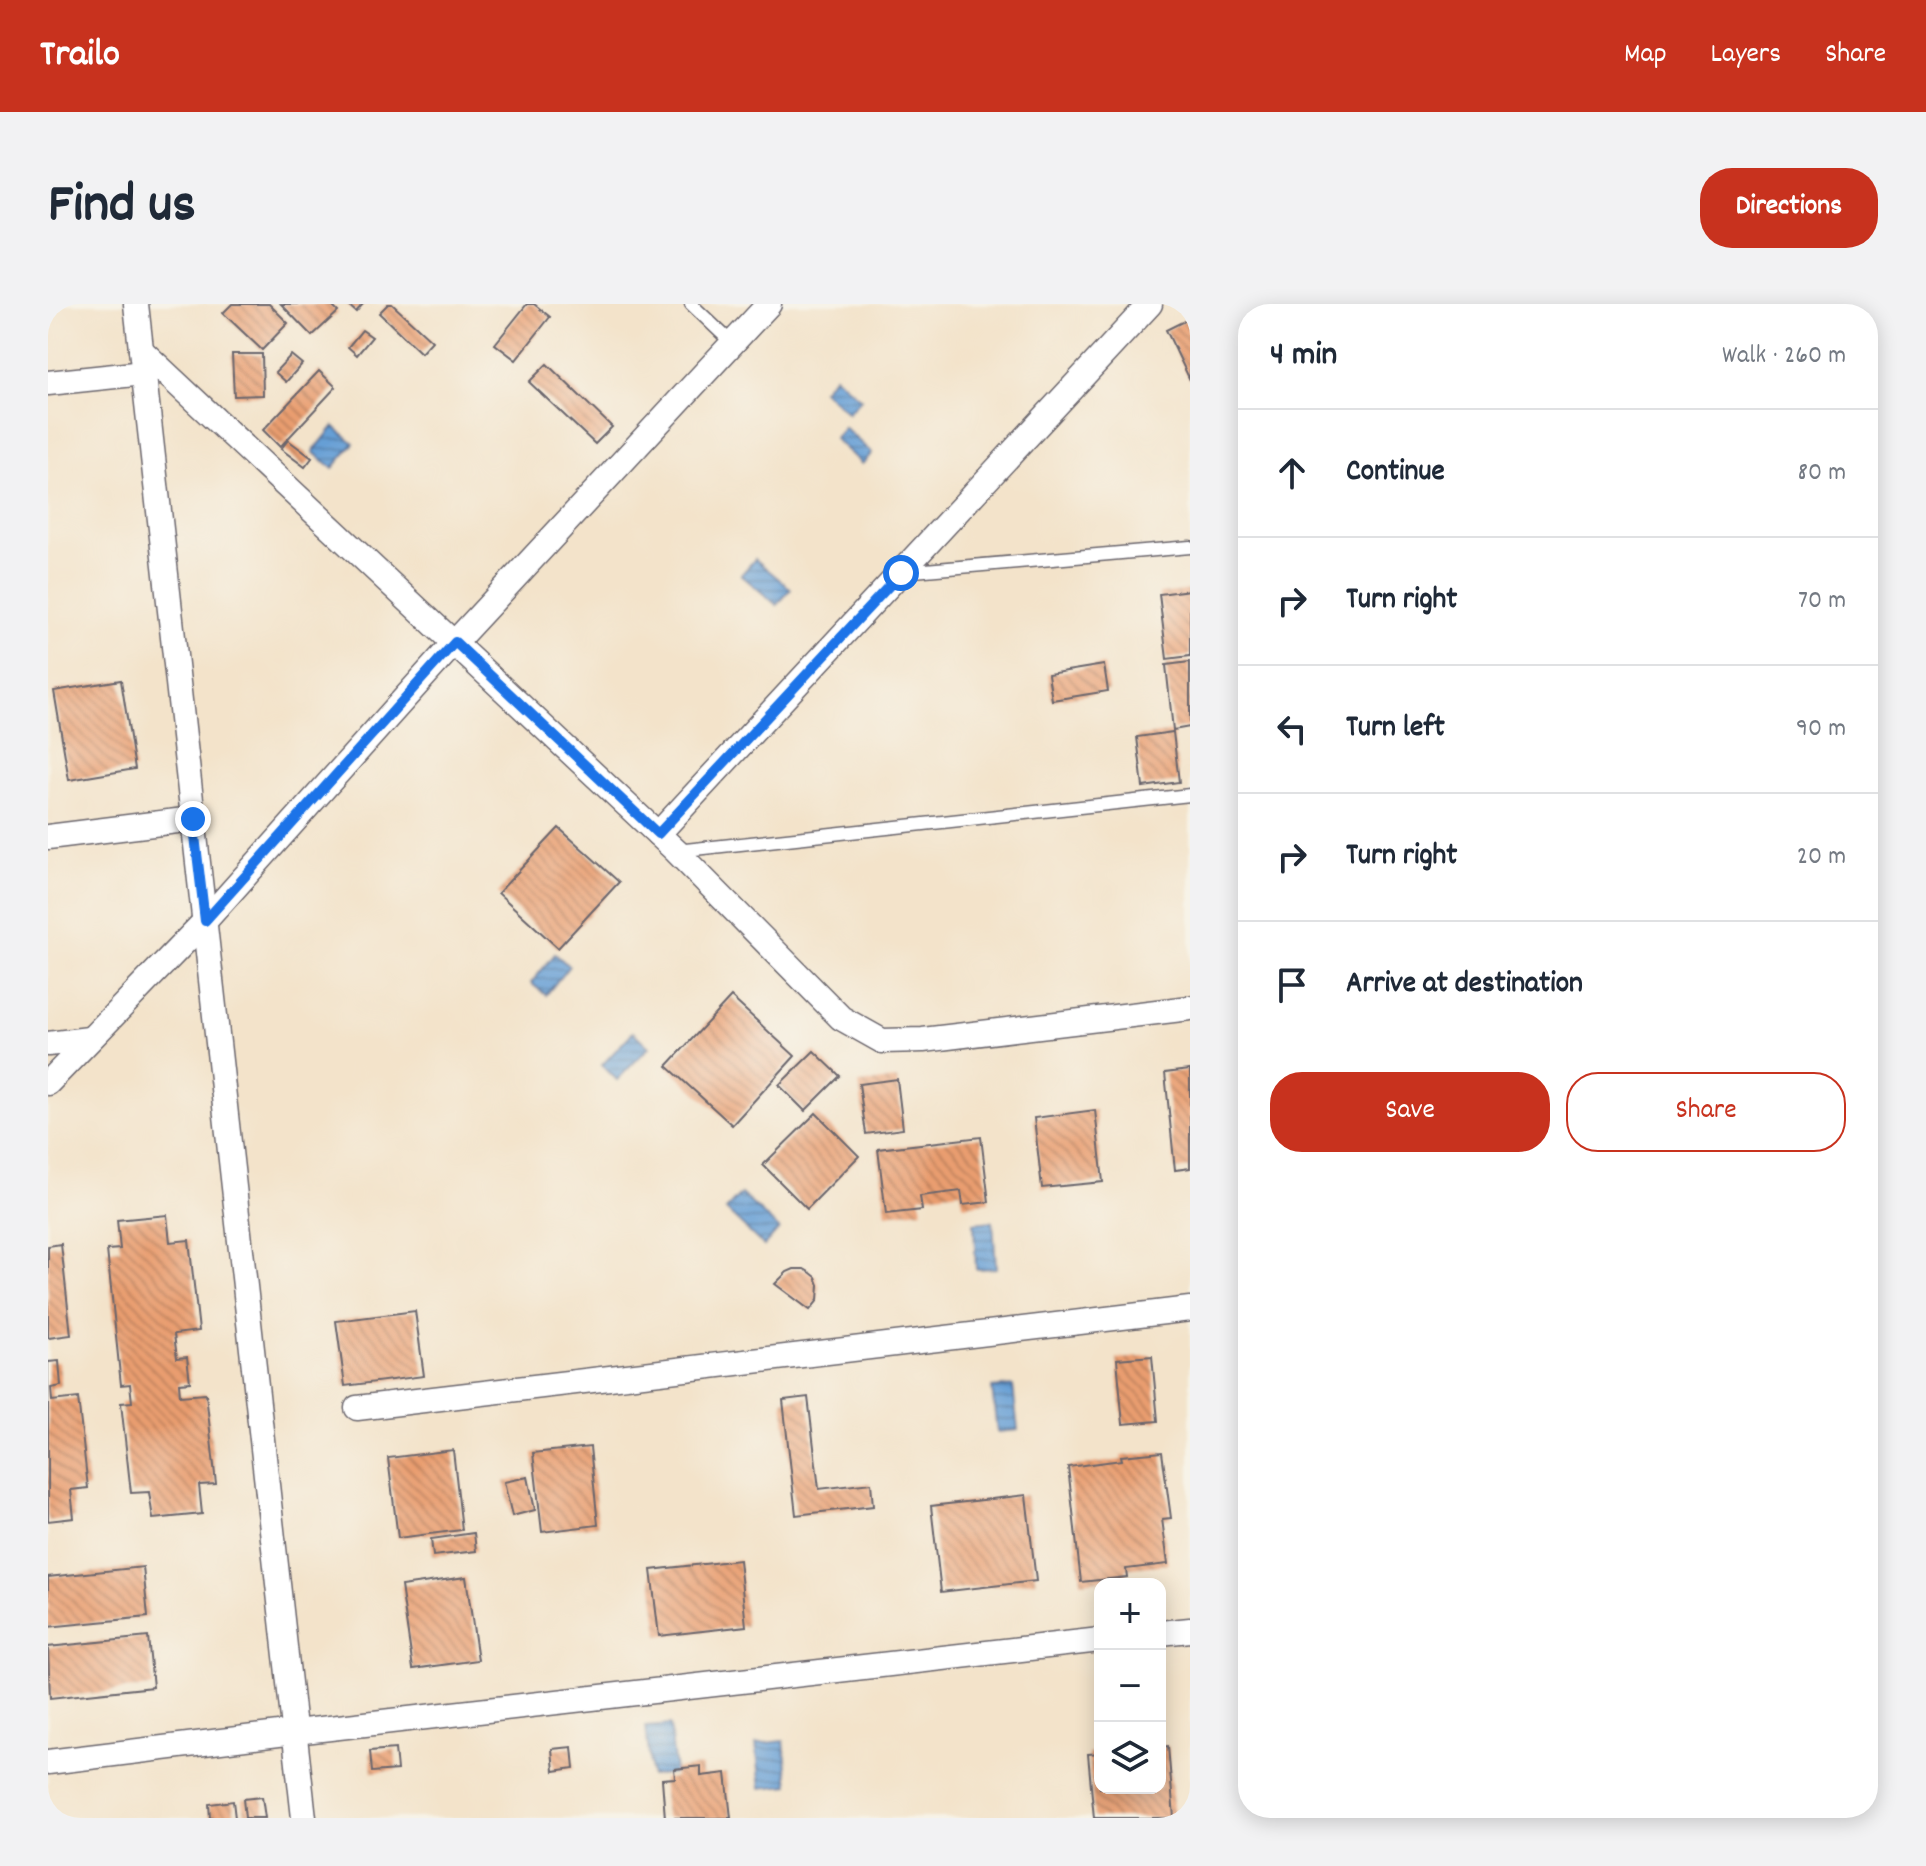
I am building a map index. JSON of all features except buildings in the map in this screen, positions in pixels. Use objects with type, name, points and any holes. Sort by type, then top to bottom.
[{"type":"street","points":[[136,304],[304,1818]]},
{"type":"street","points":[[48,1083],[205,921],[455,642],[769,304]]},
{"type":"street","points":[[658,834],[1150,304]]},
{"type":"street","points":[[48,383],[143,362]]},
{"type":"street","points":[[143,362],[455,642],[676,851],[841,1018],[882,1041],[923,1040],[1190,1008]]},
{"type":"street","points":[[48,837],[193,819]]},
{"type":"street","points":[[48,1044],[89,1039]]},
{"type":"street","points":[[357,1408],[1190,1309]]},
{"type":"street","points":[[1166,1632],[1190,1630]]},
{"type":"street","points":[[48,1762],[1094,1641]]},
{"type":"lane","points":[[691,304],[733,344]]},
{"type":"lane","points":[[901,573],[1190,547]]},
{"type":"lane","points":[[676,851],[1190,795]]},
{"type":"water","points":[[834,376],[861,399],[848,413],[822,390]]},
{"type":"water","points":[[334,426],[354,443],[333,468],[313,452]]},
{"type":"water","points":[[844,428],[872,453],[862,464],[834,439]]},
{"type":"water","points":[[755,559],[791,589],[777,605],[741,575]]},
{"type":"water","points":[[555,954],[569,966],[546,995],[531,983]]},
{"type":"water","points":[[633,1032],[649,1047],[617,1080],[602,1065]]},
{"type":"water","points":[[741,1194],[779,1229],[764,1246],[726,1210]]},
{"type":"water","points":[[993,1221],[996,1268],[976,1269],[974,1223]]},
{"type":"water","points":[[1013,1386],[1018,1430],[997,1432],[992,1388]]},
{"type":"water","points":[[670,1725],[675,1773],[651,1776],[646,1727]]},
{"type":"water","points":[[784,1741],[789,1785],[761,1788],[756,1744]]},
{"type":"route","points":[[193,819],[205,921],[455,642],[658,834],[901,573]]}]
